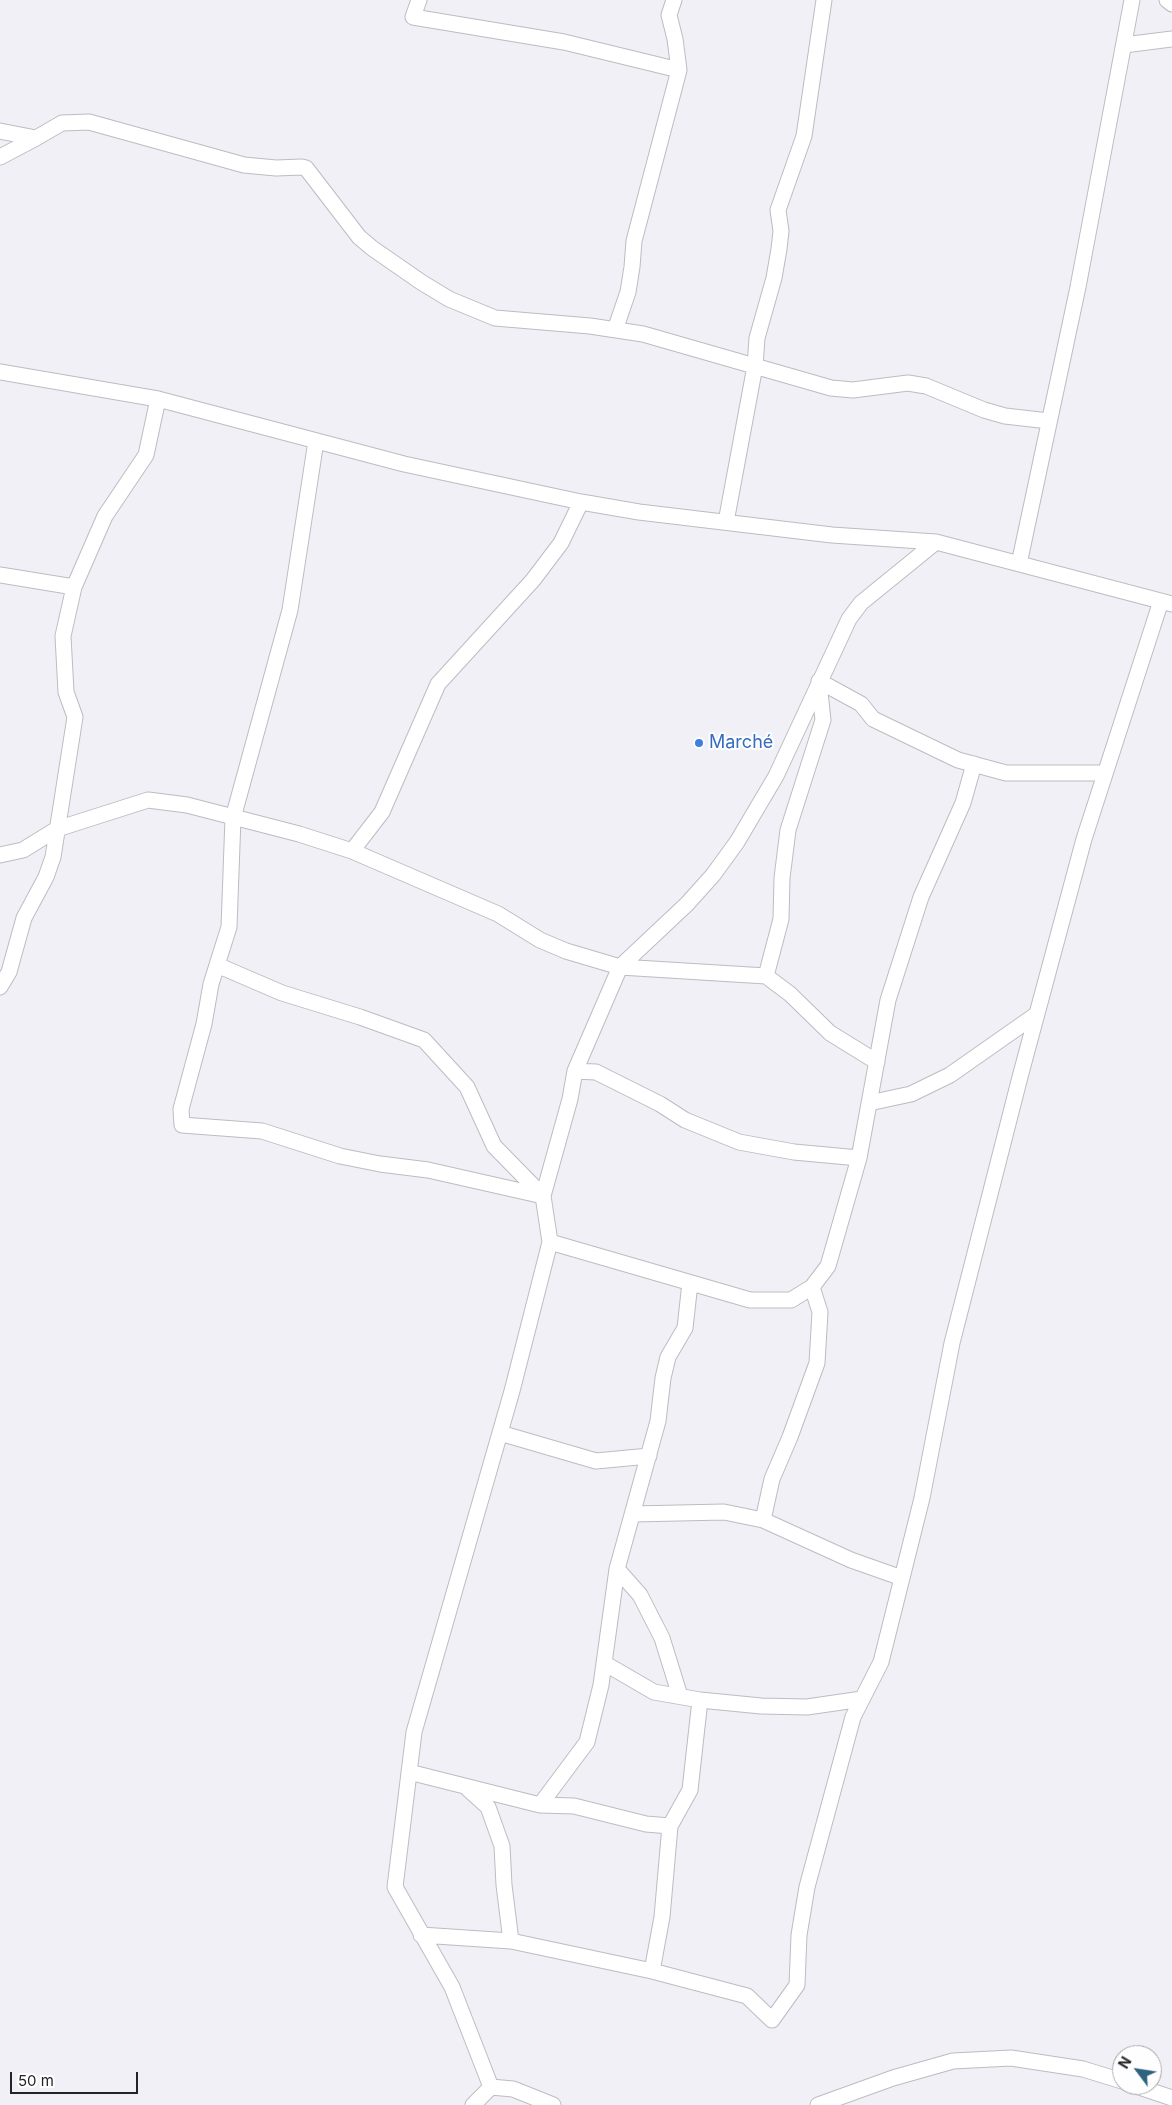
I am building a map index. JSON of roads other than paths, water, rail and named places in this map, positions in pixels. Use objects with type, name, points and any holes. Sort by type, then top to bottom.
[{"type":"street","points":[[419,0],[413,17],[564,42],[679,70]]},
{"type":"street","points":[[615,330],[628,292],[634,241],[679,70],[675,39],[669,15],[674,0]]},
{"type":"street","points":[[726,522],[755,366],[757,338],[774,278],[779,249],[781,231],[778,210],[804,136],[824,0]]},
{"type":"street","points":[[1019,564],[1078,287],[1132,0]]},
{"type":"street","points":[[1167,0],[1172,4]]},
{"type":"street","points":[[1124,45],[1172,39]]},
{"type":"street","points":[[0,157],[62,123],[89,122],[244,165],[306,168],[359,237],[395,264],[449,299],[495,318],[642,334],[831,388],[854,390],[908,384],[926,386],[984,410],[1005,416],[1050,421]]},
{"type":"street","points":[[0,131],[36,138]]},
{"type":"street","points":[[0,372],[158,400],[404,464],[581,502],[639,512],[832,535],[936,542],[1166,603],[1105,773],[1084,839],[1037,1014],[952,1342],[922,1498],[882,1662],[853,1717],[807,1887],[799,1935],[797,1985],[772,2020],[747,1996],[652,1971],[511,1941],[421,1934]]},
{"type":"street","points":[[0,987],[9,972],[24,918],[46,877],[53,857],[76,717],[66,692],[63,636],[74,587],[105,516],[146,455],[158,400]]},
{"type":"street","points":[[316,440],[290,610],[232,818],[229,927],[211,984],[200,1042],[181,1109],[182,1125],[262,1131],[340,1156],[380,1164],[428,1170],[543,1196]]},
{"type":"street","points":[[352,851],[382,812],[438,684],[533,580],[561,543],[581,502]]},
{"type":"street","points":[[491,2087],[452,1987],[395,1887],[414,1732],[500,1433],[550,1242],[543,1196],[570,1098],[575,1071],[620,967],[687,904],[714,875],[737,842],[776,776],[849,619],[861,603],[936,542]]},
{"type":"street","points":[[0,575],[74,587]]},
{"type":"street","points":[[819,681],[861,704],[873,719],[958,760],[1006,773],[1105,773]]},
{"type":"street","points":[[766,976],[781,919],[782,878],[788,830],[823,720],[819,681]]},
{"type":"street","points":[[550,1242],[750,1300],[791,1300],[812,1287],[828,1266],[859,1158],[888,1000],[920,897],[963,803],[974,764]]},
{"type":"street","points":[[0,855],[23,850],[58,829],[148,800],[187,805],[299,834],[352,851],[498,914],[549,944],[620,967],[766,976],[790,994],[830,1033],[876,1062]]},
{"type":"street","points":[[217,965],[282,993],[360,1017],[424,1040],[467,1087],[494,1146],[543,1196]]},
{"type":"street","points":[[869,1103],[911,1094],[950,1075],[1037,1014]]},
{"type":"street","points":[[575,1071],[596,1072],[660,1104],[684,1120],[739,1142],[794,1152],[859,1158]]},
{"type":"street","points":[[540,1805],[586,1742],[604,1663],[618,1569],[658,1421],[663,1378],[668,1357],[685,1328],[690,1282]]},
{"type":"street","points":[[763,1520],[772,1479],[790,1437],[816,1363],[820,1312],[812,1287]]},
{"type":"street","points":[[500,1433],[596,1461],[649,1456]]},
{"type":"street","points":[[633,1514],[724,1512],[763,1520],[851,1560],[902,1578]]},
{"type":"street","points":[[618,1569],[640,1595],[662,1638],[680,1696]]},
{"type":"street","points":[[604,1663],[654,1692],[700,1700],[807,1708],[862,1699]]},
{"type":"street","points":[[652,1971],[662,1917],[670,1826],[690,1790],[700,1700]]},
{"type":"street","points":[[409,1772],[540,1805],[574,1806],[646,1824],[670,1826]]},
{"type":"street","points":[[466,1787],[488,1807],[502,1846],[504,1885],[511,1941]]},
{"type":"street","points":[[818,2105],[894,2078],[953,2061],[1011,2058],[1083,2069],[1112,2079]]},
{"type":"street","points":[[473,2105],[491,2087]]},
{"type":"street","points":[[491,2087],[513,2089],[553,2105]]},
{"type":"place","name":"Marché","points":[[699,743]]}]
